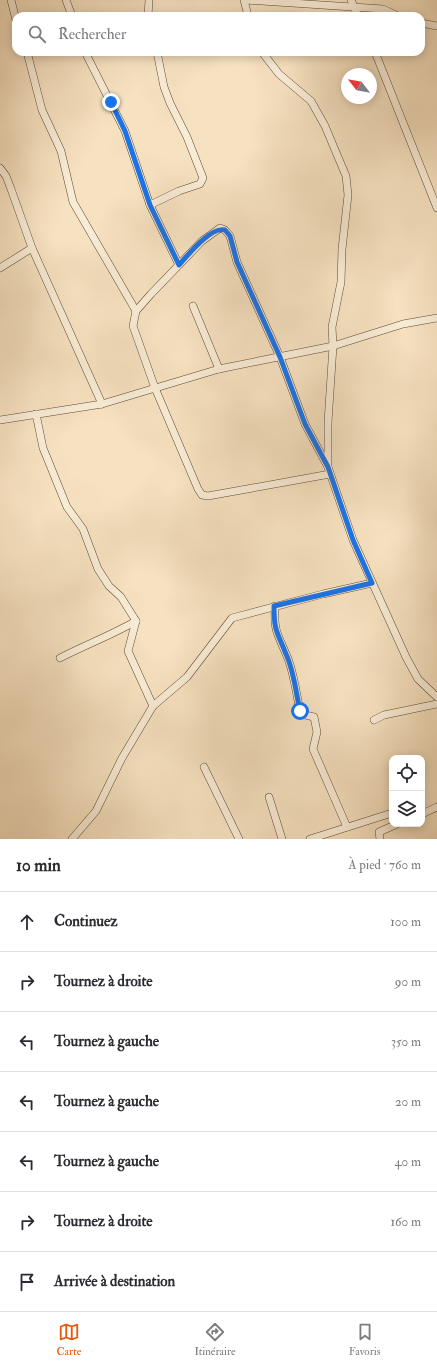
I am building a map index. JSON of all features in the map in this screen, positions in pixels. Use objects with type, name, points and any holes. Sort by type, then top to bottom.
[{"type":"street","points":[[11,0],[14,12]]},
{"type":"street","points":[[66,0],[70,12]]},
{"type":"street","points":[[148,12],[149,0]]},
{"type":"street","points":[[247,12],[245,0],[352,3],[383,9],[389,12]]},
{"type":"street","points":[[425,24],[437,26]]},
{"type":"street","points":[[28,56],[42,110],[61,150],[73,202],[136,311]]},
{"type":"street","points":[[86,56],[125,131],[150,205],[179,265]]},
{"type":"street","points":[[150,205],[179,191],[200,184],[203,178],[187,137],[168,98],[158,56]]},
{"type":"street","points":[[265,56],[279,74],[311,102],[325,126],[346,176],[348,195],[347,217],[342,249],[341,282],[333,315],[333,346],[328,422],[328,467]]},
{"type":"street","points":[[377,56],[436,203]]},
{"type":"street","points":[[0,168],[11,188],[18,213],[32,248],[102,404]]},
{"type":"street","points":[[330,474],[208,496],[202,495],[154,388],[133,326],[136,311],[212,232],[220,228],[225,230],[230,236],[237,262],[280,357],[305,424],[328,467],[353,540],[372,583],[418,679],[437,697]]},
{"type":"street","points":[[0,268],[32,248]]},
{"type":"street","points":[[193,306],[219,369]]},
{"type":"street","points":[[0,420],[102,404],[219,369],[333,346],[403,324],[437,318]]},
{"type":"street","points":[[36,414],[43,448],[67,507],[83,529],[98,569],[109,586],[121,597],[136,621],[128,651],[153,706]]},
{"type":"street","points":[[72,839],[96,811],[122,758],[153,706],[187,677],[232,618],[274,606],[372,583]]},
{"type":"street","points":[[274,606],[274,626],[278,639],[287,654],[300,711],[301,714],[314,717],[317,732],[313,749],[347,827]]},
{"type":"street","points":[[60,658],[95,640],[121,630],[136,621]]},
{"type":"street","points":[[374,720],[384,716],[437,704]]},
{"type":"street","points":[[204,767],[239,839]]},
{"type":"street","points":[[269,797],[282,839]]},
{"type":"street","points":[[425,813],[437,807]]},
{"type":"street","points":[[310,839],[389,814]]},
{"type":"street","points":[[374,819],[379,836],[392,827]]},
{"type":"route","points":[[111,102],[136,159],[150,205],[179,265],[212,232],[220,228],[225,230],[230,236],[237,262],[280,357],[305,424],[328,467],[353,540],[372,583],[274,606],[274,626],[278,639],[287,654],[300,711]]}]
